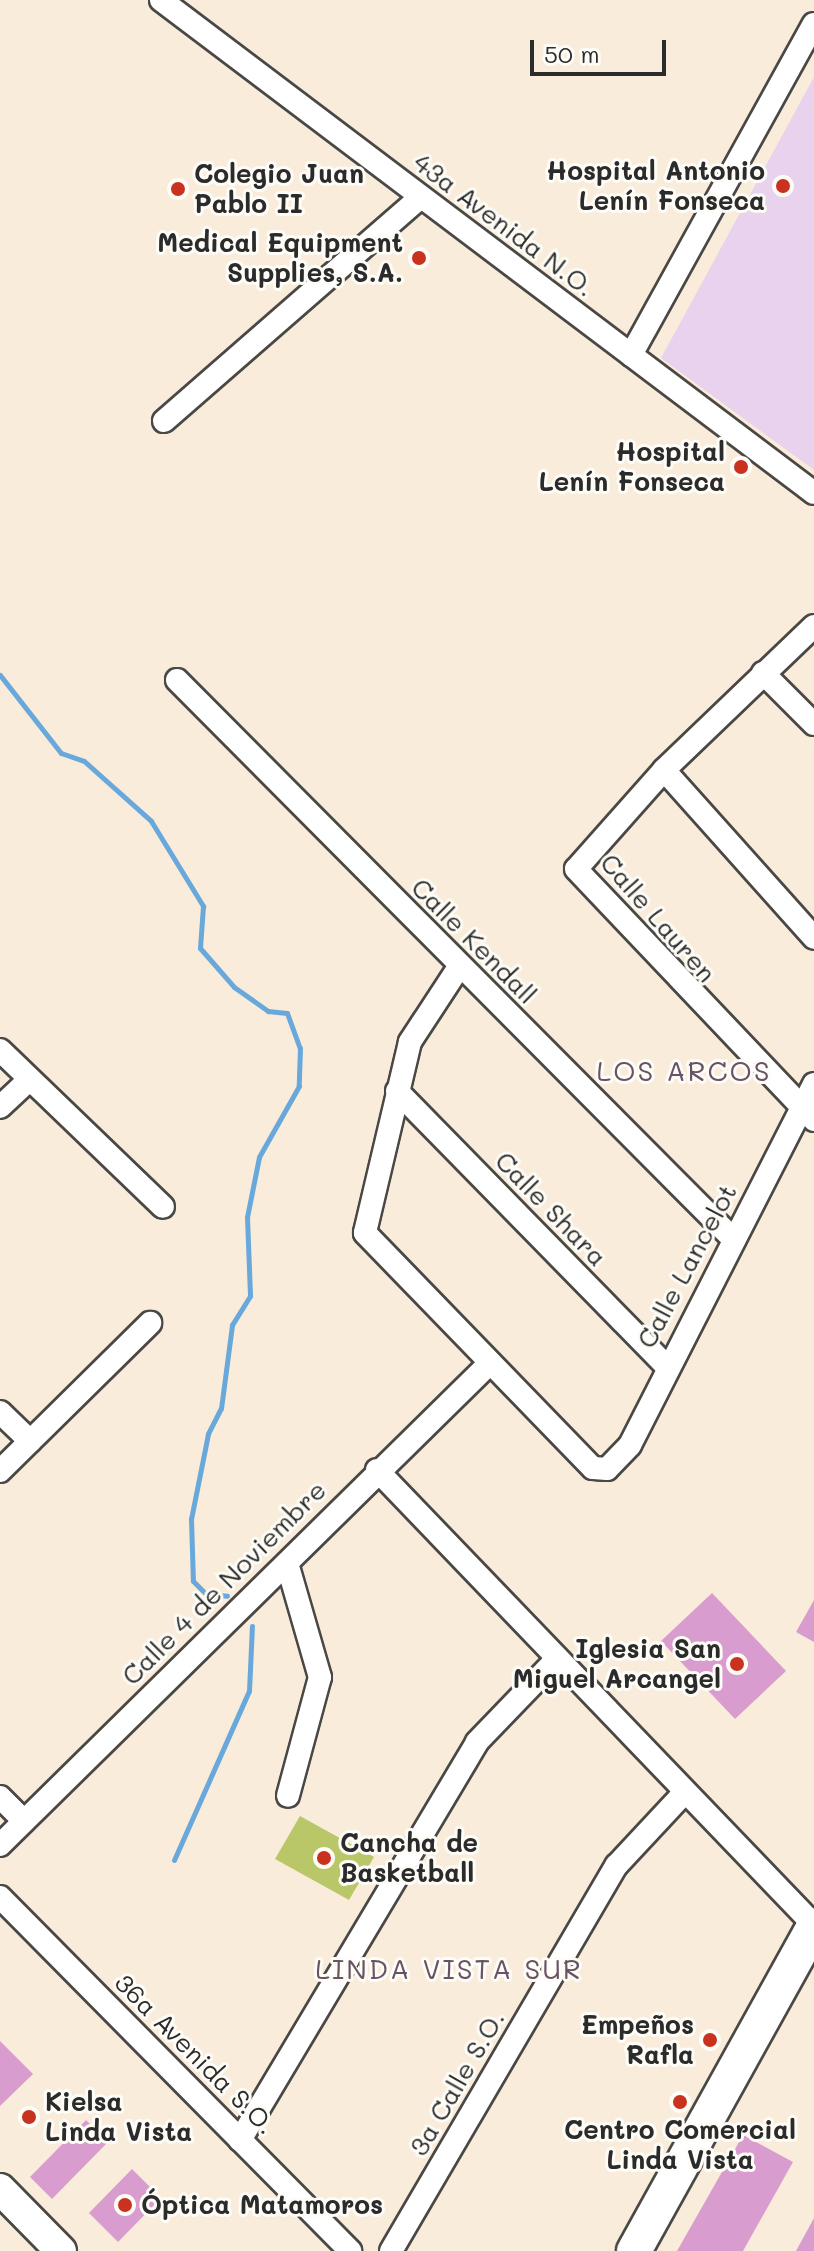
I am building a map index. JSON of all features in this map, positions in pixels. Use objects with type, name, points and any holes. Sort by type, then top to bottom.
[{"type":"main road","points":[[634,2251],[804,1967],[814,1925]]},
{"type":"main road","points":[[0,2189],[61,2251]]},
{"type":"street","name":"43a Avenida N.O.","points":[[161,0],[814,493]]},
{"type":"street","points":[[631,355],[814,24]]},
{"type":"street","points":[[164,421],[421,197]]},
{"type":"street","name":"Calle Lauren","points":[[807,1117],[576,869],[664,770],[814,626]]},
{"type":"street","points":[[763,673],[814,724]]},
{"type":"street","name":"Calle Kendall","points":[[177,680],[459,967],[734,1240]]},
{"type":"street","points":[[664,770],[814,938]]},
{"type":"street","points":[[459,967],[425,1012],[397,1091],[365,1233],[489,1364]]},
{"type":"street","points":[[0,1050],[163,1207]]},
{"type":"street","points":[[0,1107],[29,1080]]},
{"type":"street","name":"Calle Lancelot","points":[[489,1364],[578,1459],[607,1469],[630,1445],[666,1366],[734,1240],[807,1117],[814,1084]]},
{"type":"street","name":"Calle Shara","points":[[397,1091],[666,1366]]},
{"type":"street","points":[[0,1471],[150,1323]]},
{"type":"street","name":"Calle 4 de Noviembre","points":[[0,1845],[287,1563],[377,1470],[489,1364]]},
{"type":"street","points":[[0,1412],[30,1441]]},
{"type":"street","points":[[377,1470],[554,1662],[814,1925]]},
{"type":"street","points":[[287,1563],[320,1677],[288,1796]]},
{"type":"street","points":[[240,2140],[477,1742],[554,1662]]},
{"type":"street","name":"3a Calle S.O.","points":[[391,2251],[617,1865],[685,1792]]},
{"type":"street","points":[[0,1797],[24,1821]]},
{"type":"street","name":"36a Avenida S.O.","points":[[0,1897],[350,2251]]},
{"type":"shaded area","name":"Hospital Antonio Lenín Fonseca","points":[[814,77],[814,470],[661,358]]},
{"type":"green space","name":"Cancha de Basketball","points":[[300,1816],[374,1857],[349,1900],[275,1859]]},
{"type":"building","name":"Iglesia San Miguel Arcangel","points":[[712,1593],[786,1671],[735,1719],[661,1641]]},
{"type":"building","points":[[814,1600],[814,1642],[796,1632]]},
{"type":"building","points":[[0,2041],[33,2074],[0,2106]]},
{"type":"building","points":[[86,2120],[108,2142],[52,2199],[30,2177]]},
{"type":"building","points":[[743,2135],[793,2162],[743,2251],[677,2251]]},
{"type":"building","name":"Óptica Matamoros","points":[[132,2169],[161,2198],[118,2242],[89,2213]]},
{"type":"building","points":[[814,2218],[814,2251],[796,2251]]},
{"type":"waterway","points":[[0,675],[61,753],[84,761],[151,821],[203,906],[200,948],[234,987],[268,1011],[287,1013],[300,1048],[299,1086],[259,1157],[247,1217],[250,1296],[232,1325],[221,1408],[208,1434],[191,1519],[193,1581],[206,1594],[227,1596]]},
{"type":"waterway","points":[[174,1860],[249,1691],[252,1626]]},
{"type":"place","name":"Hospital Antonio Lenín Fonseca","points":[[783,186]]},
{"type":"place","name":"Colegio Juan Pablo II","points":[[178,189]]},
{"type":"place","name":"Medical Equipment Supplies, S.A.","points":[[419,258]]},
{"type":"place","name":"Hospital Lenín Fonseca","points":[[741,467]]},
{"type":"place","name":"Iglesia San Miguel Arcangel","points":[[737,1664]]},
{"type":"place","name":"Cancha de Basketball","points":[[324,1858]]},
{"type":"place","name":"Empeños Rafla","points":[[710,2040]]},
{"type":"place","name":"Centro Comercial Linda Vista","points":[[680,2102]]},
{"type":"place","name":"Kielsa Linda Vista","points":[[29,2117]]},
{"type":"place","name":"Óptica Matamoros","points":[[125,2205]]},
{"type":"district","name":"LOS ARCOS","points":[[684,1070]]},
{"type":"district","name":"LINDA VISTA SUR","points":[[449,1968]]}]
